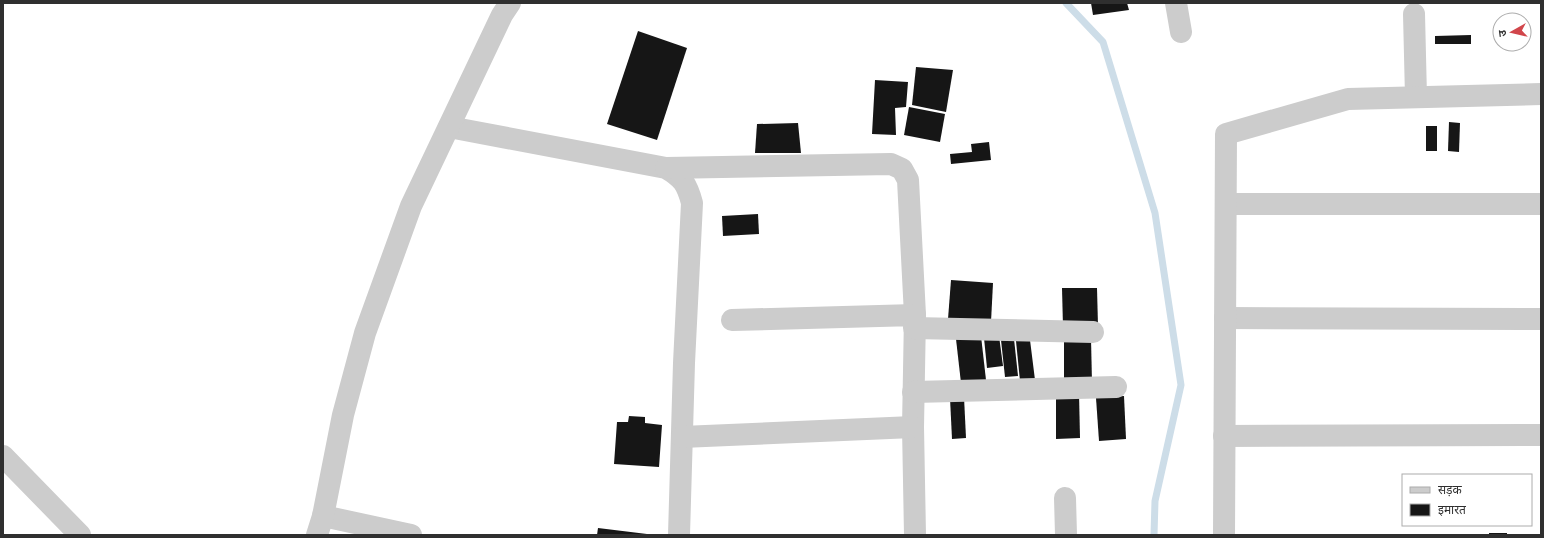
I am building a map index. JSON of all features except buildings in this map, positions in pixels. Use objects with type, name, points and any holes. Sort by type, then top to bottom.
[{"type":"street","points":[[411,535],[320,526],[343,415],[365,333],[411,206],[502,15],[510,3]]},
{"type":"street","points":[[1176,3],[1181,32]]},
{"type":"street","points":[[1414,14],[1416,97]]},
{"type":"street","points":[[1224,535],[1226,134],[1348,99],[1541,94]]},
{"type":"street","points":[[449,127],[666,168],[891,164],[902,169],[908,180],[914,322],[913,427],[916,535]]},
{"type":"street","points":[[666,168],[679,175],[688,187],[692,203],[679,535]]},
{"type":"street","points":[[1226,204],[1541,204]]},
{"type":"street","points":[[1225,318],[1541,319]]},
{"type":"street","points":[[732,320],[914,322],[1093,332]]},
{"type":"street","points":[[913,392],[1116,387]]},
{"type":"street","points":[[682,437],[913,427]]},
{"type":"street","points":[[1224,436],[1541,435]]},
{"type":"street","points":[[3,456],[80,535]]},
{"type":"street","points":[[1065,498],[1066,535]]},
{"type":"waterway","points":[[1066,3],[1103,42],[1155,213],[1181,385],[1155,501],[1154,535]]}]
